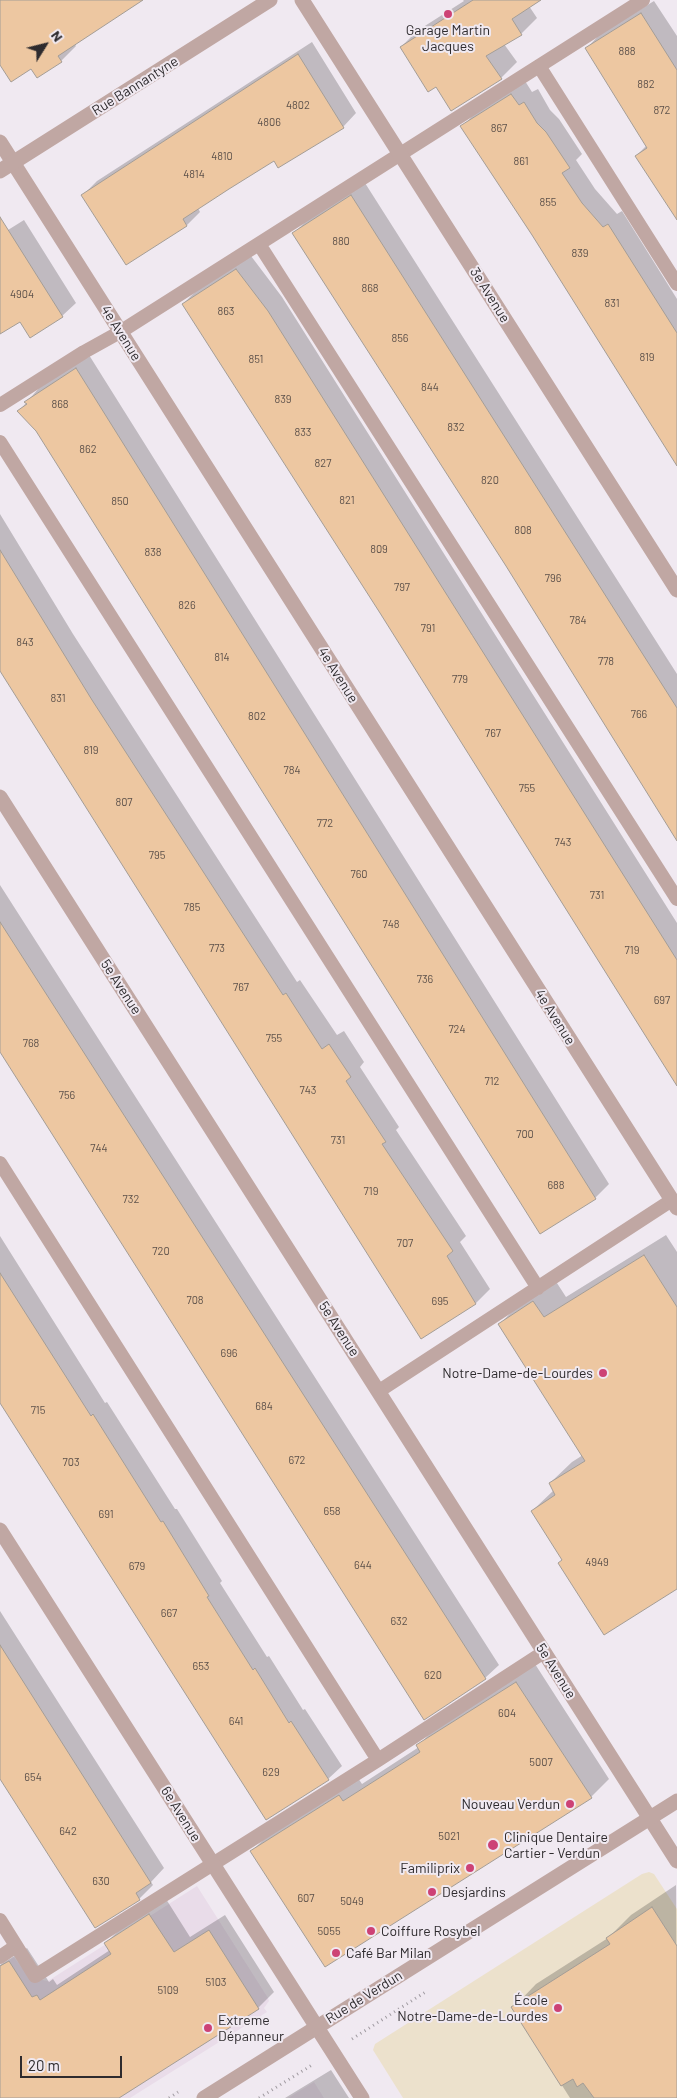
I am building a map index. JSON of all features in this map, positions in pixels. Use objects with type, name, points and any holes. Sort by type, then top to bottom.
[{"type":"street","name":"Rue Bannantyne","points":[[0,171],[270,0]]},
{"type":"street","name":"3e Avenue","points":[[302,0],[677,590]]},
{"type":"street","name":"4e Avenue","points":[[0,142],[674,1204]]},
{"type":"street","name":"5e Avenue","points":[[0,797],[677,1861]]},
{"type":"street","name":"6e Avenue","points":[[0,1530],[362,2098]]},
{"type":"street","name":"Rue de Verdun","points":[[204,2098],[677,1801]]},
{"type":"lane","points":[[0,405],[84,352],[120,332],[643,0]]},
{"type":"lane","points":[[538,66],[677,284]]},
{"type":"lane","points":[[259,244],[677,899]]},
{"type":"lane","points":[[0,442],[538,1288]]},
{"type":"lane","points":[[0,1163],[378,1760]]},
{"type":"lane","points":[[379,1391],[538,1288],[674,1204]]},
{"type":"lane","points":[[0,1920],[35,1976],[378,1760],[544,1652]]},
{"type":"lane","points":[[0,1957],[16,1946]]},
{"type":"shaded area","name":"École Notre-Dame-de-Lourdes","points":[[649,1872],[654,1874],[677,1909],[677,2098],[403,2098],[373,2050],[375,2044],[642,1874]]},
{"type":"shaded area","points":[[197,1886],[268,1998],[269,2001],[264,2008],[267,2012],[130,2098],[0,2098],[0,1966],[14,1957],[25,1972],[37,1979],[48,1981]]},
{"type":"shaded area","points":[[314,2082],[324,2098],[288,2098]]},
{"type":"building","points":[[0,0],[143,0],[58,56],[62,62],[37,78],[31,69],[11,82],[0,65]]},
{"type":"building","points":[[473,0],[541,0],[512,19],[522,35],[486,56],[502,79],[451,111],[436,87],[428,92],[400,47]]},
{"type":"building","points":[[641,13],[677,70],[677,220],[635,156],[647,148],[585,48]]},
{"type":"building","points":[[298,54],[344,128],[278,168],[274,161],[229,189],[183,219],[187,226],[126,265],[81,195]]},
{"type":"building","points":[[511,94],[519,105],[524,102],[537,123],[546,132],[570,168],[562,173],[582,203],[603,227],[608,224],[677,333],[677,466],[532,235],[460,126]]},
{"type":"building","points":[[351,195],[677,708],[677,841],[506,566],[292,233]]},
{"type":"building","points":[[0,217],[63,317],[30,338],[20,322],[0,334]]},
{"type":"building","points":[[236,269],[268,311],[677,960],[677,1086],[380,613],[182,304]]},
{"type":"building","points":[[76,368],[596,1199],[540,1234],[36,431],[17,411],[27,404],[24,402]]},
{"type":"building","points":[[0,550],[92,700],[283,995],[286,993],[322,1049],[329,1044],[351,1077],[346,1081],[386,1142],[382,1144],[453,1251],[447,1256],[476,1304],[421,1339],[0,671]]},
{"type":"building","points":[[0,922],[486,1679],[424,1720],[0,1052]]},
{"type":"building","name":"Notre-Dame-de-Lourdes","points":[[644,1255],[677,1307],[677,1589],[604,1635],[558,1563],[562,1560],[531,1511],[555,1495],[549,1483],[585,1461],[498,1324],[533,1301],[544,1317]]},
{"type":"building","points":[[0,1273],[91,1416],[93,1414],[161,1522],[163,1521],[209,1596],[207,1597],[253,1670],[255,1668],[289,1723],[291,1721],[329,1780],[266,1820],[0,1403]]},
{"type":"building","points":[[0,1645],[151,1883],[136,1893],[140,1900],[95,1928],[0,1779]]},
{"type":"building","points":[[516,1682],[592,1798],[325,1967],[250,1851],[339,1795],[343,1801],[420,1752],[416,1745]]},
{"type":"building","points":[[652,1907],[677,1946],[677,2098],[594,2098],[583,2083],[577,2087],[573,2079],[561,2086],[511,2007],[610,1944],[606,1938]]},
{"type":"building","points":[[149,1914],[174,1952],[209,1930],[259,2009],[119,2098],[0,2098],[0,1966],[9,1961],[32,1997],[37,1995],[40,2000],[111,1954],[104,1943]]},
{"type":"place","name":"Garage Martin Jacques","points":[[448,14]]},
{"type":"place","name":"Notre-Dame-de-Lourdes","points":[[603,1373]]},
{"type":"place","name":"Nouveau Verdun","points":[[570,1804]]},
{"type":"place","name":"Clinique Dentaire Cartier - Verdun","points":[[493,1845]]},
{"type":"place","name":"Familiprix","points":[[470,1868]]},
{"type":"place","name":"Desjardins","points":[[432,1892]]},
{"type":"place","name":"Coiffure Rosybel","points":[[371,1931]]},
{"type":"place","name":"Café Bar Milan","points":[[336,1953]]},
{"type":"place","name":"École Notre-Dame-de-Lourdes","points":[[558,2008]]},
{"type":"place","name":"Extreme Dépanneur","points":[[208,2028]]}]
